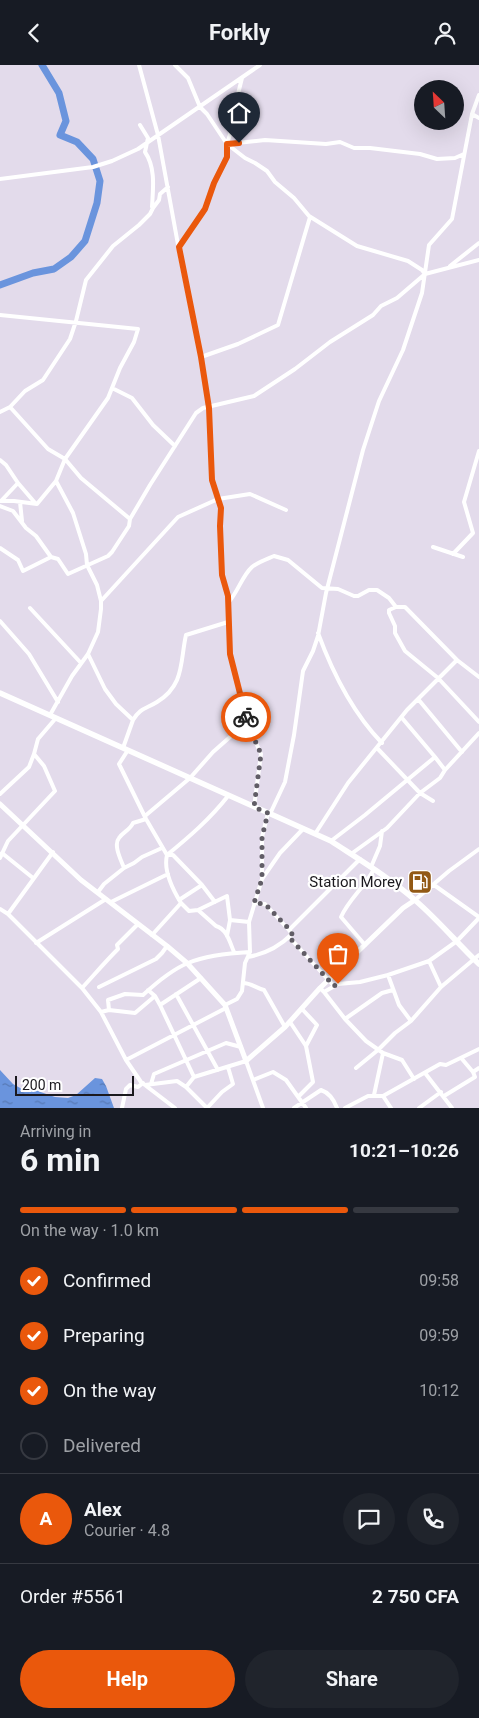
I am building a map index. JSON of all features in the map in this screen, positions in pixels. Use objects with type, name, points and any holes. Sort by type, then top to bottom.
[{"type":"main road","points":[[0,693],[331,841],[360,859],[415,900],[477,960]]},
{"type":"street","points":[[139,65],[158,135],[201,357],[209,408],[212,480],[221,508],[222,575],[228,596],[230,654],[248,725],[261,754],[254,807]]},
{"type":"street","points":[[175,65],[188,78],[200,107],[207,114],[227,144],[245,158],[268,171],[275,183],[294,198],[310,217],[357,246],[408,261],[425,273]]},
{"type":"street","points":[[0,179],[93,167],[112,161],[147,143],[260,65]]},
{"type":"street","points":[[179,247],[205,209],[214,183],[227,157],[227,144],[242,78]]},
{"type":"street","points":[[262,879],[262,837],[269,814],[285,782],[294,735],[302,671],[313,651],[326,589],[379,401],[403,350],[422,293],[429,245],[452,219],[472,114],[479,95]]},
{"type":"street","points":[[472,114],[479,118]]},
{"type":"street","points":[[140,125],[148,139],[145,152],[153,168],[152,209]]},
{"type":"street","points":[[227,144],[265,140],[326,144],[340,142],[354,148],[420,154],[437,159],[455,158],[464,155]]},
{"type":"street","points":[[0,412],[10,407],[25,391],[43,380],[70,339],[86,280],[113,246],[150,214],[159,199],[160,193],[168,187]]},
{"type":"street","points":[[201,357],[238,344],[278,325],[310,217]]},
{"type":"street","points":[[448,268],[479,243]]},
{"type":"street","points":[[0,548],[18,560],[23,571],[50,557],[58,559],[68,574],[110,555],[128,527],[130,519],[196,413],[203,408],[254,396],[373,315],[381,306],[397,298],[425,273],[479,260]]},
{"type":"street","points":[[0,315],[76,321],[138,329],[134,342],[108,398],[65,459],[56,481],[36,504]]},
{"type":"street","points":[[112,388],[132,398],[153,425],[175,446]]},
{"type":"street","points":[[10,407],[48,449],[65,459],[81,478],[130,519]]},
{"type":"street","points":[[453,554],[473,533],[464,502],[479,451]]},
{"type":"street","points":[[0,460],[36,504]]},
{"type":"street","points":[[0,794],[30,767],[38,739],[53,717],[58,702],[72,676],[88,654],[98,632],[101,601],[97,585],[87,565],[86,554],[73,513],[56,481]]},
{"type":"street","points":[[0,502],[18,483]]},
{"type":"street","points":[[101,601],[178,517],[218,499],[250,494],[286,510]]},
{"type":"street","points":[[0,502],[36,504]]},
{"type":"street","points":[[0,502],[13,511],[22,523],[36,536],[50,557]]},
{"type":"street","points":[[20,502],[22,523]]},
{"type":"street","points":[[434,547],[463,557]]},
{"type":"street","points":[[228,603],[237,592],[244,576],[254,565],[274,556],[288,560],[322,588],[338,589],[354,596],[369,590],[378,591],[396,607]]},
{"type":"street","points":[[479,677],[457,660],[404,607],[396,607],[389,610],[396,633],[405,651],[438,678],[479,722]]},
{"type":"street","points":[[30,608],[81,663]]},
{"type":"street","points":[[0,621],[29,654],[58,702]]},
{"type":"street","points":[[167,855],[145,817],[120,764],[133,721],[139,711],[159,701],[174,687],[181,673],[186,635],[228,622]]},
{"type":"street","points":[[318,633],[330,664],[355,711],[382,743]]},
{"type":"street","points":[[88,654],[105,689],[116,704],[133,721]]},
{"type":"street","points":[[315,835],[348,783],[418,699],[457,660]]},
{"type":"street","points":[[418,699],[462,752]]},
{"type":"street","points":[[402,718],[445,770]]},
{"type":"street","points":[[124,868],[116,843],[118,839],[133,823],[145,817],[190,778],[213,752],[230,737],[248,725]]},
{"type":"street","points":[[350,854],[382,831],[420,793],[440,778],[479,733]]},
{"type":"street","points":[[377,748],[420,793],[432,801]]},
{"type":"street","points":[[33,878],[1,856],[8,841],[55,791],[44,766],[34,754]]},
{"type":"street","points":[[331,841],[435,757]]},
{"type":"street","points":[[227,936],[230,920],[227,896],[198,910],[189,911],[180,902],[165,862],[167,855],[202,825],[228,796]]},
{"type":"street","points":[[0,804],[81,880],[167,946],[201,978],[226,1007],[263,1108]]},
{"type":"street","points":[[126,1060],[174,1036],[237,999],[242,991],[245,963],[250,951],[249,921],[262,879],[280,853],[303,829]]},
{"type":"street","points":[[365,945],[341,917],[345,908],[362,889],[380,846],[382,831]]},
{"type":"street","points":[[98,892],[104,884],[124,868],[162,848]]},
{"type":"street","points":[[186,1087],[194,1077],[246,1061],[285,1027],[322,990],[329,979],[403,908],[479,849]]},
{"type":"street","points":[[8,914],[53,852]]},
{"type":"street","points":[[167,855],[173,855],[215,901]]},
{"type":"street","points":[[290,930],[360,859]]},
{"type":"street","points":[[36,943],[108,900],[168,874]]},
{"type":"street","points":[[152,935],[180,902],[202,885]]},
{"type":"street","points":[[322,990],[338,984],[388,975],[429,961],[457,941],[479,918],[434,885]]},
{"type":"street","points":[[248,957],[256,956],[280,945],[292,934],[265,904],[254,903]]},
{"type":"street","points":[[0,909],[8,914],[82,988],[101,1012],[126,1060],[144,1084],[176,1108]]},
{"type":"street","points":[[198,910],[227,936],[234,953]]},
{"type":"street","points":[[230,920],[249,921]]},
{"type":"street","points":[[82,988],[138,924]]},
{"type":"street","points":[[289,937],[334,986]]},
{"type":"street","points":[[99,987],[156,959],[167,946]]},
{"type":"street","points":[[109,1010],[108,1000],[125,994],[142,995],[186,963],[250,951]]},
{"type":"street","points":[[356,1068],[411,1021],[441,987],[477,960]]},
{"type":"street","points":[[429,961],[441,987]]},
{"type":"street","points":[[388,975],[399,1005],[411,1021]]},
{"type":"street","points":[[160,1005],[201,978]]},
{"type":"street","points":[[243,983],[249,983],[256,989],[264,991],[285,1027]]},
{"type":"street","points":[[148,990],[155,996],[160,1005],[194,1077]]},
{"type":"street","points":[[322,990],[366,1041],[383,1053],[402,1060],[414,1079]]},
{"type":"street","points":[[346,1019],[382,993],[393,990]]},
{"type":"street","points":[[176,994],[218,1070]]},
{"type":"street","points":[[101,1012],[109,1010],[135,1013],[155,996]]},
{"type":"street","points":[[302,1009],[317,1025],[306,1046]]},
{"type":"street","points":[[290,1022],[306,1046],[313,1082],[299,1096]]},
{"type":"street","points":[[151,1084],[154,1073],[226,1043],[241,1047]]},
{"type":"street","points":[[345,1108],[368,1095],[383,1096],[440,1065],[446,1065],[462,1059],[479,1049]]},
{"type":"street","points":[[374,1095],[383,1053]]},
{"type":"street","points":[[419,1108],[475,1077],[462,1059]]},
{"type":"street","points":[[122,1108],[126,1089],[130,1085],[138,1087],[144,1084],[177,1081],[186,1087],[207,1108],[222,1092],[233,1084],[228,1067]]},
{"type":"street","points":[[473,1073],[479,1068]]},
{"type":"street","points":[[253,1080],[274,1072],[286,1080],[306,1108]]},
{"type":"street","points":[[425,1073],[452,1108]]},
{"type":"street","points":[[294,1108],[321,1091],[326,1092],[334,1099],[337,1108]]},
{"type":"street","points":[[383,1096],[391,1108]]},
{"type":"water","points":[[0,1070],[13,1084],[22,1089],[29,1088],[55,1097],[68,1098],[76,1095],[95,1078],[102,1079],[114,1108],[0,1108]]},
{"type":"waterway","points":[[0,285],[33,273],[54,269],[71,257],[85,241],[97,203],[100,181],[93,159],[77,142],[60,135],[66,121],[59,93],[42,65]]},
{"type":"way so far","points":[[246,717],[261,754],[254,807],[268,813],[262,837],[262,879],[254,903],[265,904],[283,925],[290,930],[292,934],[289,937],[334,986],[338,984]]},
{"type":"place","name":"Station Morey","points":[[420,882]]},
{"type":"route","points":[[239,143],[227,144],[227,157],[214,183],[205,209],[179,247],[209,408],[212,480],[221,508],[222,575],[228,596],[230,654],[246,717]]}]
